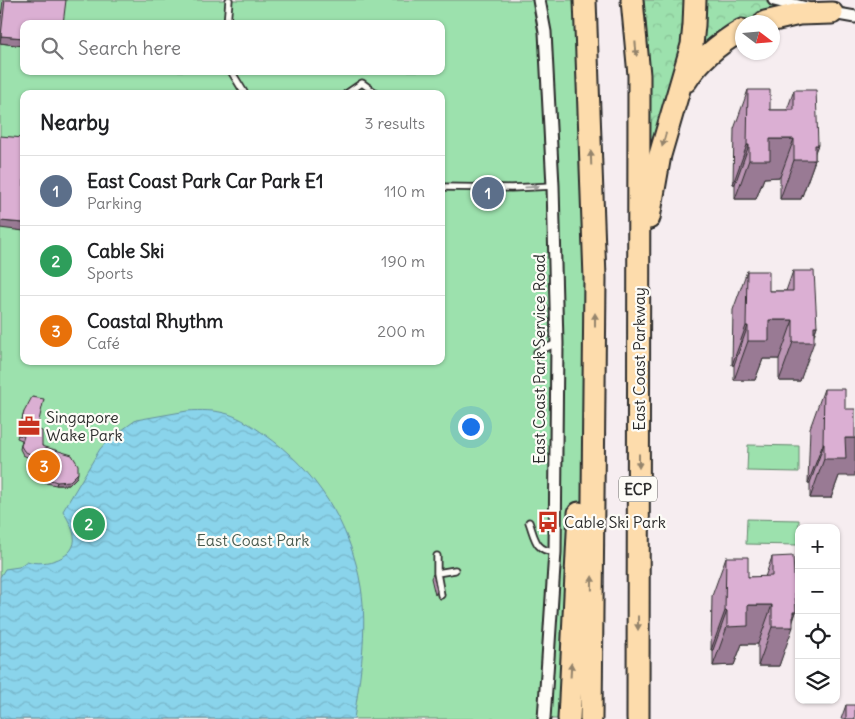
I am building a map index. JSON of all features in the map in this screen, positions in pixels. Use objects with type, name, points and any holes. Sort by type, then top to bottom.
[{"type":"highway","points":[[585,0],[595,278],[591,719]]},
{"type":"highway","name":"East Coast Parkway","points":[[632,0],[639,75],[638,719]]},
{"type":"highway","points":[[639,272],[660,155],[692,45],[695,0]]},
{"type":"highway","points":[[780,18],[799,14],[832,13]]},
{"type":"highway","points":[[678,93],[692,71],[708,54],[723,40],[735,34]]},
{"type":"highway","points":[[569,719],[580,504],[595,369]]},
{"type":"street","name":"East Coast Park Service Road","points":[[539,0],[545,32],[553,186],[557,343],[555,552],[544,719]]},
{"type":"street","points":[[774,0],[855,17]]},
{"type":"lane","points":[[227,20],[229,0]]},
{"type":"lane","points":[[233,75],[243,90]]},
{"type":"lane","points":[[352,90],[362,83],[372,90]]},
{"type":"lane","points":[[445,187],[512,188],[553,186]]},
{"type":"lane","points":[[538,352],[557,343]]},
{"type":"lane","points":[[529,522],[540,548],[545,551],[555,552]]},
{"type":"lane","points":[[437,556],[437,572],[441,595]]},
{"type":"lane","points":[[437,572],[455,570]]},
{"type":"green space","name":"East Coast Park","points":[[0,0],[585,0],[591,719],[0,719]]},
{"type":"green space","points":[[629,0],[766,0],[782,6],[776,15],[735,15],[735,30],[693,78],[673,118],[642,274]]},
{"type":"green space","points":[[748,445],[799,446],[799,472],[747,471]]},
{"type":"green space","points":[[747,519],[799,520],[799,524],[795,524],[795,545],[746,544]]},
{"type":"water","name":"Singapore Wake Park","points":[[187,411],[208,411],[228,414],[242,420],[264,434],[300,464],[315,482],[340,521],[356,564],[363,604],[362,653],[354,719],[0,719],[0,577],[5,569],[19,567],[27,561],[34,563],[50,562],[71,550],[74,544],[74,536],[70,523],[63,511],[100,449],[108,440],[136,420]]},
{"type":"building","points":[[5,0],[66,0],[64,20],[20,20],[20,38],[1,36]]},
{"type":"building","points":[[748,90],[770,90],[770,110],[794,110],[794,90],[816,90],[818,145],[815,145],[815,160],[794,160],[794,139],[770,139],[770,160],[749,160],[749,145],[747,145]]},
{"type":"building","points":[[0,136],[20,138],[20,223],[0,221]]},
{"type":"building","points":[[747,271],[769,271],[769,291],[793,291],[793,271],[814,271],[817,326],[814,326],[814,342],[793,342],[793,320],[769,320],[769,341],[748,341],[748,326],[746,326]]},
{"type":"building","points":[[824,389],[845,389],[845,409],[855,409],[855,438],[845,438],[846,459],[824,459]]},
{"type":"building","points":[[32,397],[44,399],[37,429],[42,431],[42,446],[72,455],[78,465],[78,473],[70,481],[57,482],[48,479],[30,454],[24,451],[21,446],[24,436],[18,435],[24,412]]},
{"type":"building","points":[[793,556],[795,612],[793,612],[793,627],[772,627],[772,605],[748,605],[748,626],[727,627],[727,611],[725,611],[726,557],[748,557],[748,577],[772,576],[772,557]]},
{"type":"building","points":[[846,705],[855,705],[855,719],[846,719]]},
{"type":"place","name":"East Coast Park Car Park E1","points":[[488,193]]},
{"type":"place","name":"Singapore Wake Park","points":[[29,426]]},
{"type":"place","name":"Coastal Rhythm","points":[[44,466]]},
{"type":"place","name":"Cable Ski Park","points":[[548,522]]},
{"type":"place","name":"Cable Ski","points":[[89,524]]}]
